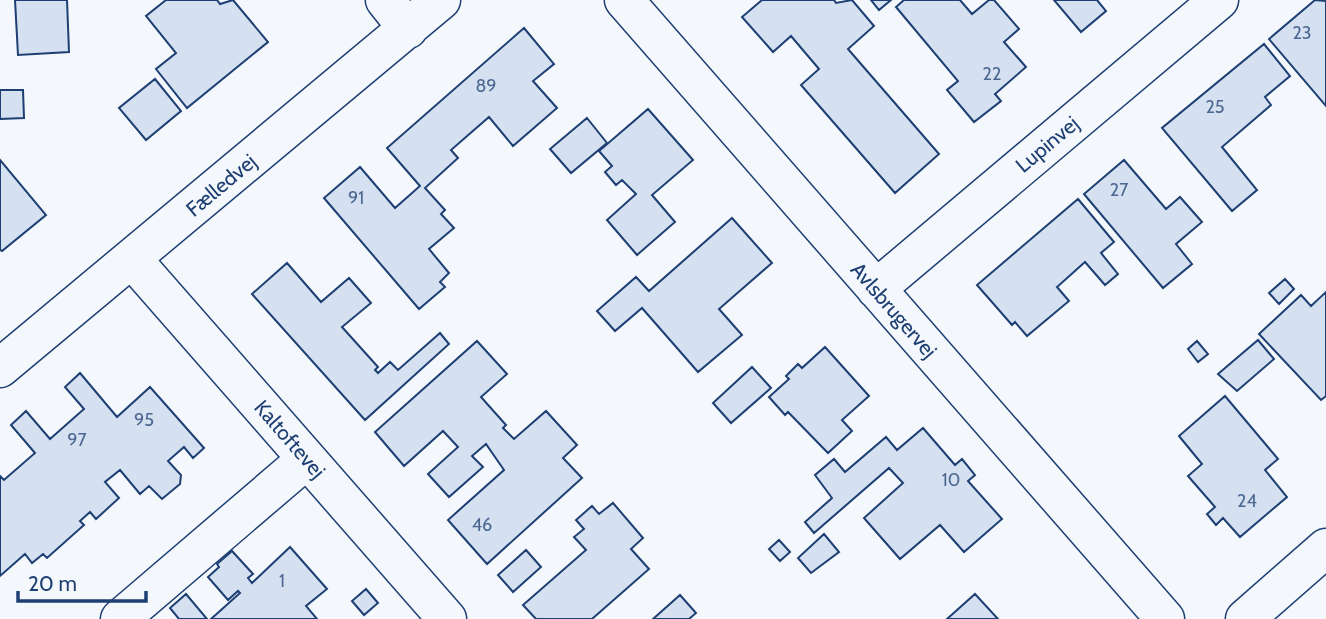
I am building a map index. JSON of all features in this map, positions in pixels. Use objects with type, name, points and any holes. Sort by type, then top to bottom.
[{"type":"street","name":"Fælledvej","points":[[0,368],[132,259],[397,14],[441,0]]},
{"type":"street","name":"Avlsbrugervej","points":[[624,0],[1165,619]]},
{"type":"street","name":"Lupinvej","points":[[876,289],[1219,0]]},
{"type":"street","name":"Kaltoftevej","points":[[132,259],[447,619]]},
{"type":"street","points":[[120,619],[307,459]]},
{"type":"street","points":[[1245,619],[1326,548]]},
{"type":"building","points":[[15,0],[67,0],[69,52],[18,55]]},
{"type":"building","points":[[166,0],[217,0],[220,4],[233,0],[268,42],[187,108],[156,69],[176,53],[146,16]]},
{"type":"building","points":[[762,0],[834,0],[836,3],[852,0],[874,26],[848,49],[939,154],[895,193],[801,85],[819,69],[791,36],[773,52],[742,17]]},
{"type":"building","points":[[871,0],[891,0],[879,10]]},
{"type":"building","points":[[904,0],[960,0],[972,14],[989,0],[994,0],[1019,29],[1004,42],[1026,67],[995,94],[1001,101],[974,122],[947,90],[958,81],[896,7]]},
{"type":"building","points":[[1054,0],[1097,0],[1106,11],[1081,32]]},
{"type":"building","points":[[1315,0],[1326,1],[1326,106],[1269,39]]},
{"type":"building","points":[[524,28],[554,64],[533,81],[557,108],[513,146],[489,117],[451,150],[458,158],[425,188],[445,210],[441,214],[454,228],[429,249],[449,273],[440,282],[445,287],[419,309],[324,198],[360,167],[395,208],[420,186],[387,148]]},
{"type":"building","points":[[1264,44],[1290,76],[1265,97],[1271,105],[1222,147],[1257,190],[1232,211],[1162,128]]},
{"type":"building","points":[[155,79],[181,111],[146,140],[119,108]]},
{"type":"building","points":[[0,90],[23,90],[24,118],[0,119]]},
{"type":"building","points":[[648,109],[693,160],[652,195],[675,222],[637,255],[607,220],[636,194],[622,180],[616,185],[605,172],[612,166],[599,151]]},
{"type":"building","points":[[587,118],[607,143],[571,173],[550,149]]},
{"type":"building","points":[[0,160],[46,215],[2,251],[0,250]]},
{"type":"building","points":[[1124,160],[1166,209],[1180,197],[1202,222],[1176,244],[1192,264],[1163,288],[1084,194]]},
{"type":"building","points":[[1078,199],[1114,242],[1101,253],[1118,274],[1105,285],[1085,262],[1057,287],[1069,301],[1027,336],[1015,322],[1012,325],[977,285]]},
{"type":"building","points":[[732,218],[772,263],[719,309],[742,335],[698,372],[642,308],[615,331],[597,311],[636,277],[649,291]]},
{"type":"building","points":[[287,263],[321,302],[349,278],[371,303],[342,327],[378,367],[375,370],[378,373],[390,362],[398,370],[440,333],[449,344],[365,420],[252,294]]},
{"type":"building","points":[[1285,279],[1294,289],[1279,304],[1269,293]]},
{"type":"building","points":[[1326,292],[1326,396],[1321,400],[1259,334],[1301,295],[1311,306]]},
{"type":"building","points":[[1258,340],[1274,359],[1237,391],[1218,374]]},
{"type":"building","points":[[477,341],[507,374],[481,397],[506,425],[503,428],[514,439],[546,411],[577,445],[563,458],[582,478],[487,564],[448,520],[504,470],[486,444],[472,456],[483,467],[449,497],[428,474],[458,447],[443,431],[404,466],[375,432]]},
{"type":"building","points":[[1197,341],[1208,354],[1198,362],[1188,349]]},
{"type":"building","points":[[825,347],[869,396],[842,420],[852,431],[828,453],[788,412],[785,415],[769,397],[789,379],[786,376],[798,364],[802,368]]},
{"type":"building","points":[[752,367],[771,388],[731,423],[713,403]]},
{"type":"building","points":[[80,373],[117,417],[150,387],[204,448],[193,458],[184,447],[168,461],[181,475],[180,484],[162,499],[149,486],[140,494],[120,470],[105,482],[119,498],[96,519],[90,512],[80,521],[84,525],[47,558],[43,554],[32,563],[25,554],[0,576],[0,476],[4,480],[35,453],[11,425],[26,411],[50,439],[84,409],[65,387]]},
{"type":"building","points":[[1225,396],[1278,459],[1265,470],[1287,497],[1240,537],[1223,518],[1216,525],[1207,514],[1215,507],[1188,476],[1202,464],[1179,436]]},
{"type":"building","points":[[923,428],[955,465],[962,459],[975,475],[968,481],[1002,519],[964,552],[940,525],[900,559],[864,518],[903,483],[889,468],[814,533],[805,522],[832,498],[815,475],[834,459],[845,472],[886,437],[897,450]]},
{"type":"building","points":[[613,503],[643,538],[631,549],[649,569],[592,619],[536,619],[523,605],[586,550],[574,537],[584,529],[576,520],[592,506],[599,514]]},
{"type":"building","points":[[824,534],[839,552],[811,573],[798,558]]},
{"type":"building","points":[[779,540],[790,552],[780,561],[769,549]]},
{"type":"building","points":[[290,547],[327,589],[306,606],[317,619],[211,619],[240,593],[238,591],[228,600],[208,577],[219,567],[217,564],[232,551],[253,574],[248,578],[252,583]]},
{"type":"building","points":[[526,550],[541,567],[513,592],[498,575]]},
{"type":"building","points":[[366,589],[378,603],[364,615],[352,601]]},
{"type":"building","points":[[186,594],[207,619],[179,619],[170,608]]},
{"type":"building","points":[[975,594],[998,619],[947,619]]},
{"type":"building","points":[[680,595],[696,613],[689,619],[653,619]]}]
